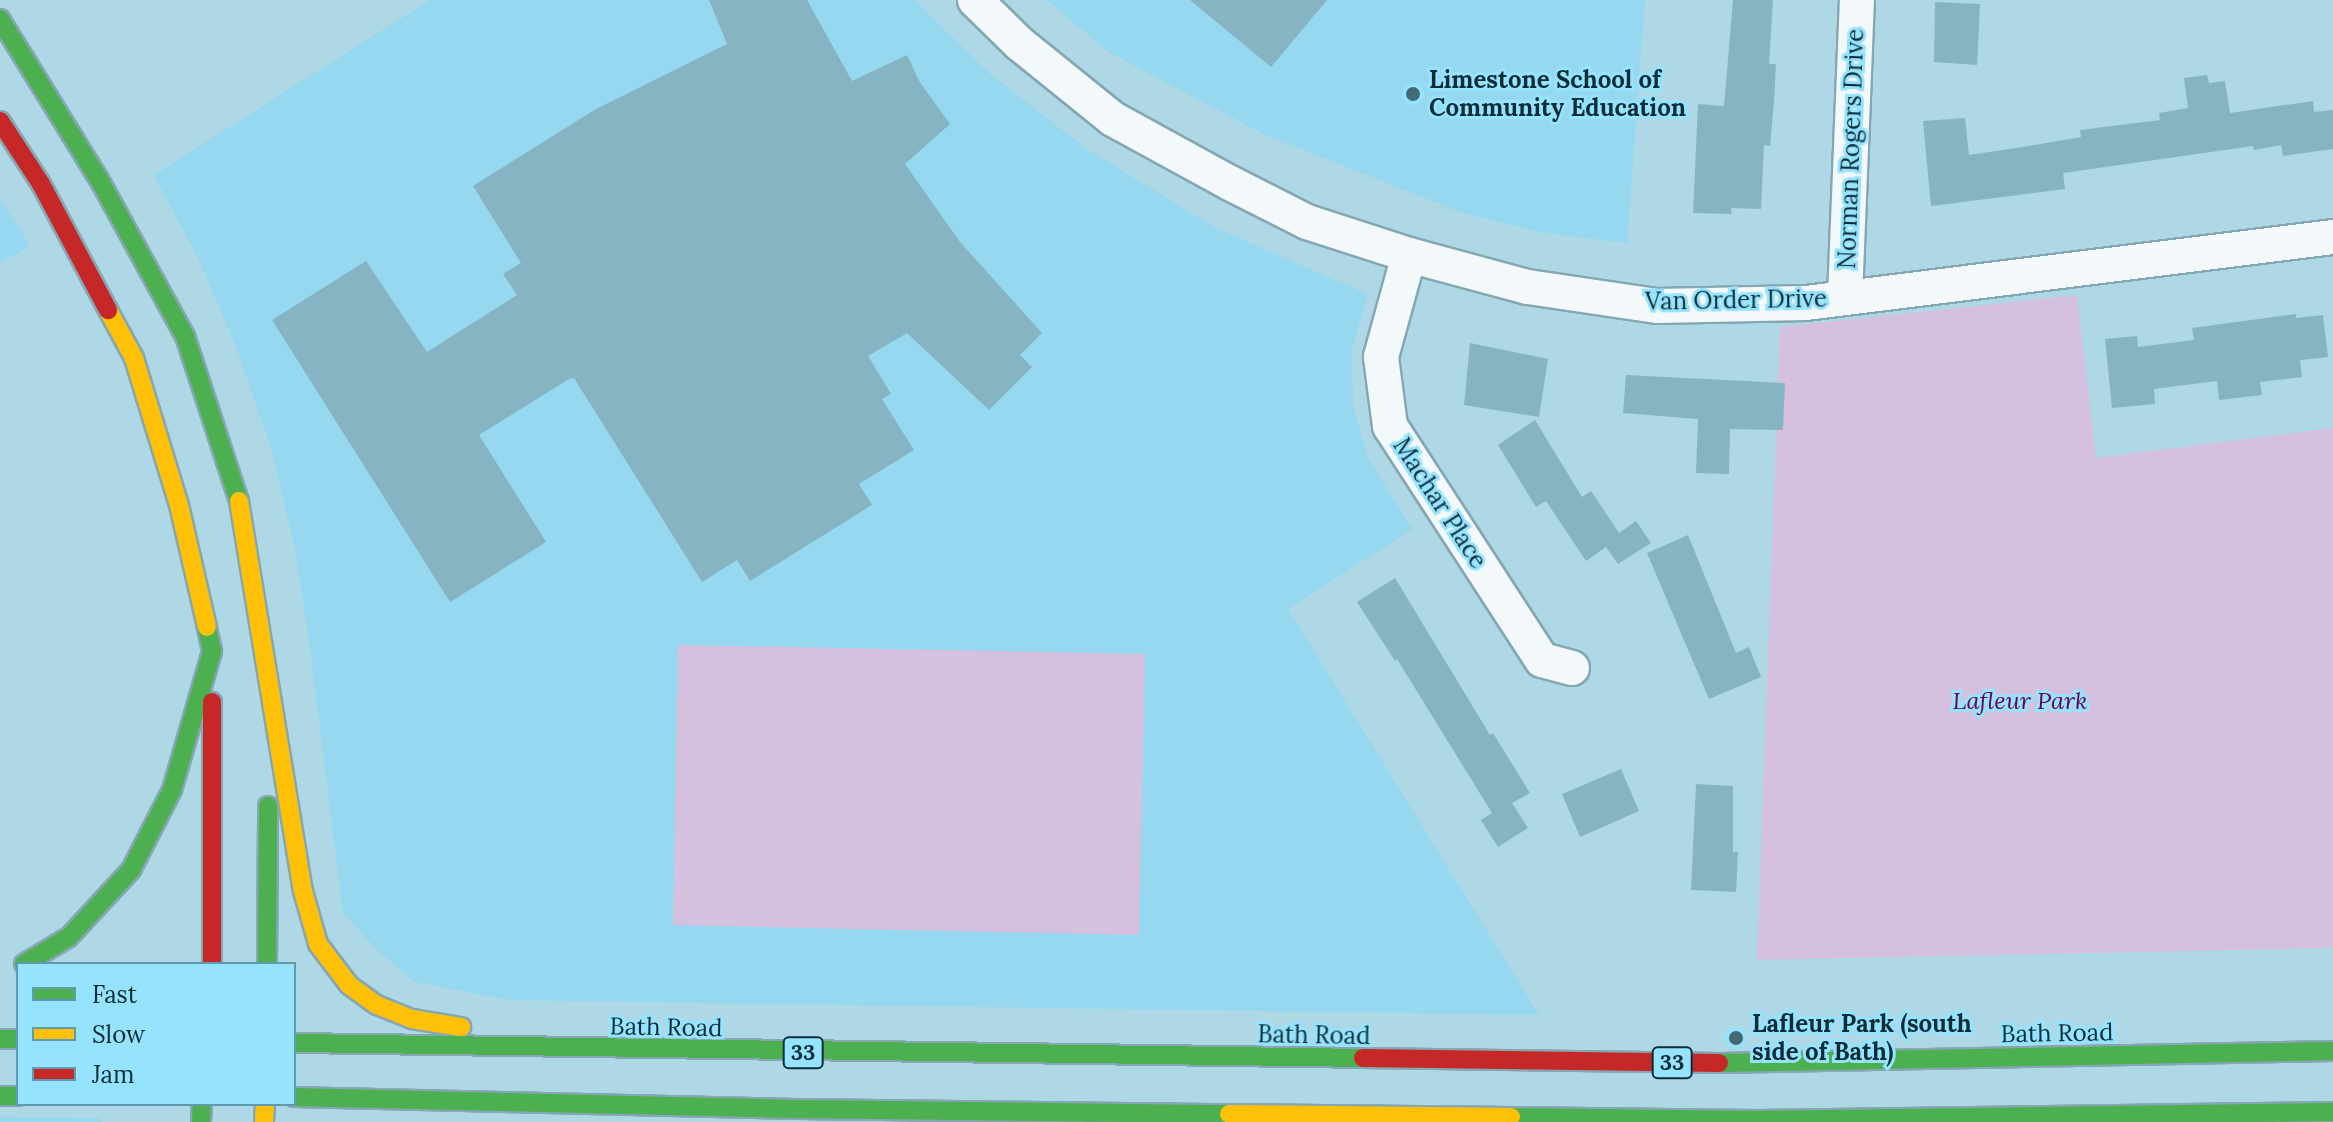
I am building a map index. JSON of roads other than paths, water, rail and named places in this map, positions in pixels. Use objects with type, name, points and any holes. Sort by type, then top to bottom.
[{"type":"main road","points":[[0,19],[100,181],[185,336],[240,503],[303,891],[318,944],[349,985],[377,1005],[412,1019],[593,1050]]},
{"type":"main road","points":[[0,121],[41,184],[134,358],[179,505],[212,651],[212,962]]},
{"type":"main road","points":[[27,962],[69,937],[131,870],[172,790],[212,651]]},
{"type":"main road","points":[[267,962],[268,679]]},
{"type":"main road","name":"Bath Road","points":[[296,1043],[593,1050],[1772,1064],[2333,1051]]},
{"type":"main road","points":[[296,1097],[766,1109],[1759,1120],[2333,1112]]},
{"type":"street","name":"Van Order Drive","points":[[975,0],[1020,44],[1113,119],[1307,222],[1409,255],[1528,287],[1657,306],[1806,303],[2333,237]]},
{"type":"street","name":"Norman Rogers Drive","points":[[1845,297],[1857,0]]},
{"type":"street","name":"Machar Place","points":[[1409,255],[1381,357],[1390,426],[1542,660],[1572,668]]},
{"type":"place","name":"Limestone School of Community Education","points":[[1413,94]]},
{"type":"place","name":"Lafleur Park (south side of Bath)","points":[[1736,1038]]},
{"type":"park label","name":"Lafleur Park","points":[[2020,701]]}]
